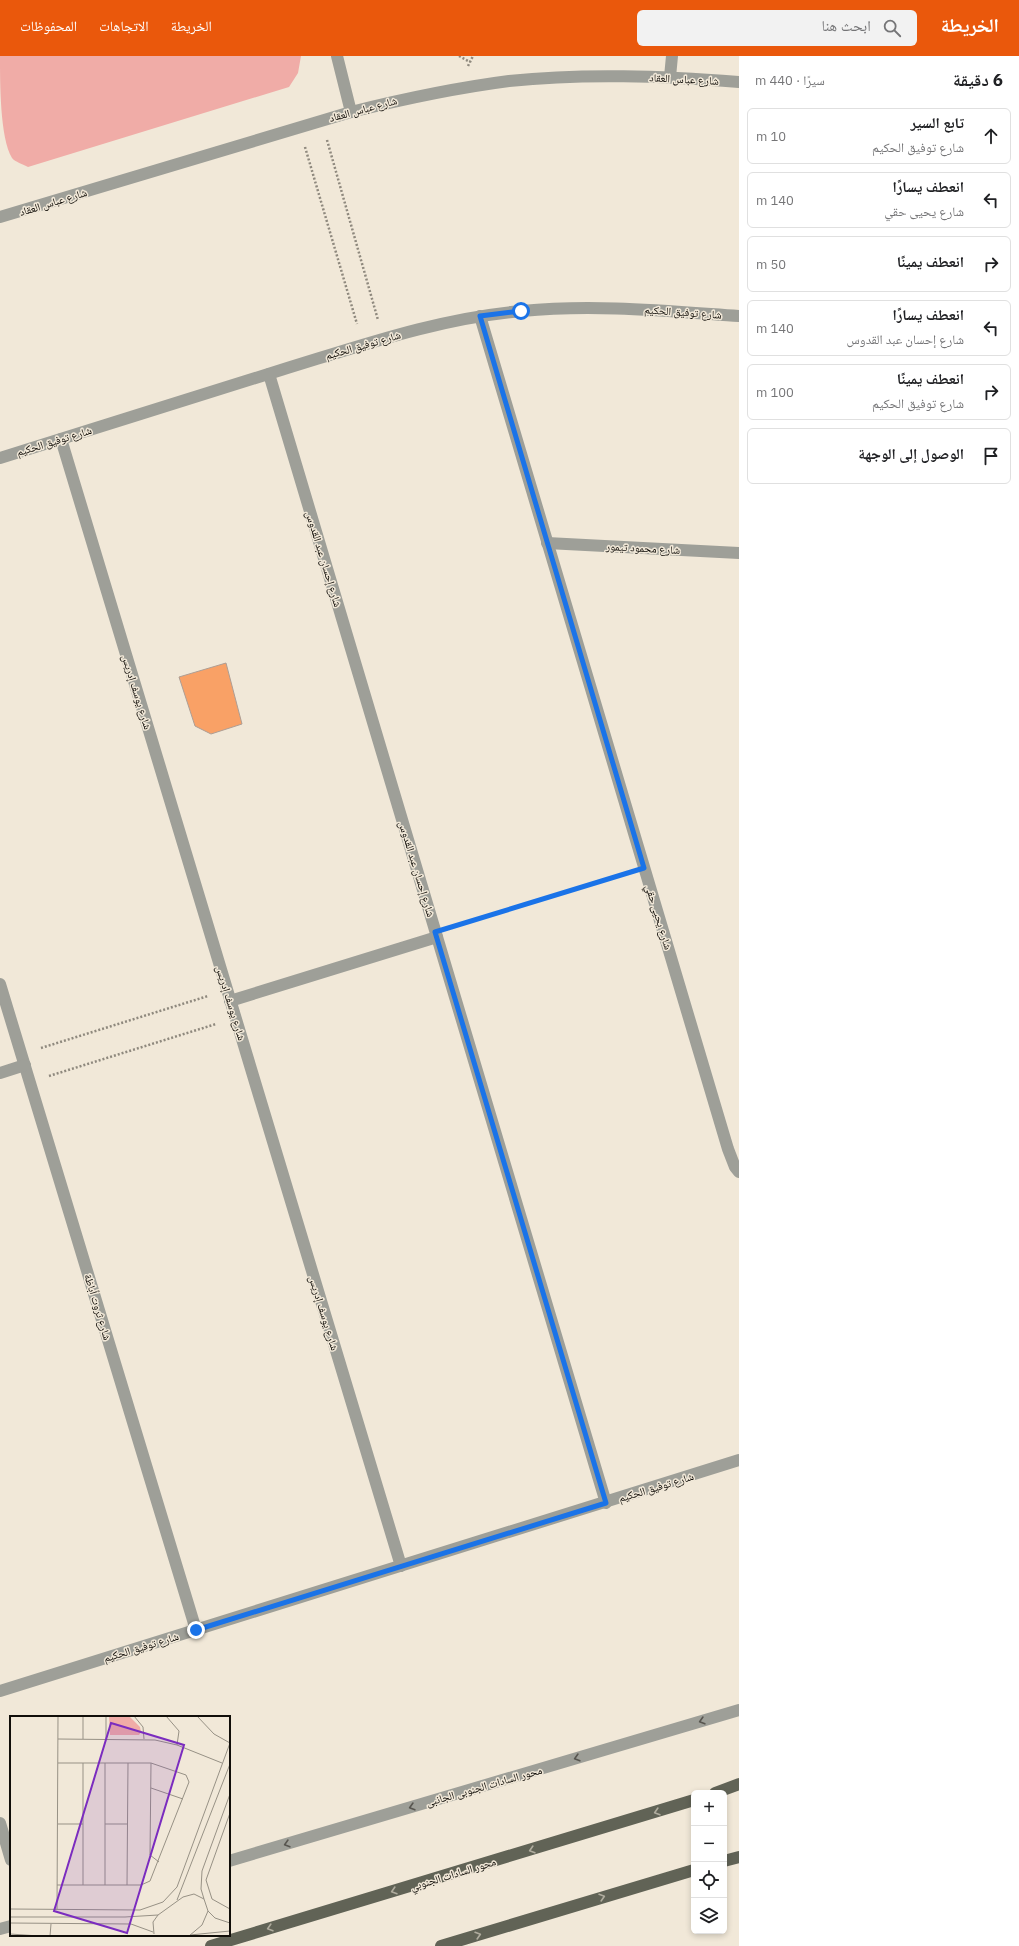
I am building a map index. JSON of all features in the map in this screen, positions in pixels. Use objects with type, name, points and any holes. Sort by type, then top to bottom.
[{"type":"main road","points":[[723,1790],[739,1784]]},
{"type":"main road","name":"محور السادات الجنوبي","points":[[211,1946],[691,1801]]},
{"type":"main road","points":[[727,1860],[739,1857]]},
{"type":"main road","points":[[440,1946],[691,1871]]},
{"type":"street","points":[[337,56],[351,112]]},
{"type":"street","points":[[670,77],[672,56]]},
{"type":"street","name":"شارع عباس العقاد","points":[[0,217],[322,120],[403,98],[509,81],[563,77],[670,77],[739,82]]},
{"type":"street","name":"شارع توفيق الحكيم","points":[[0,458],[363,344],[436,324],[480,316],[521,311],[604,307],[739,316]]},
{"type":"street","name":"شارع يحيى حقي","points":[[480,316],[728,1149],[735,1167],[739,1172]]},
{"type":"street","name":"شارع إحسان عبد القدوس","points":[[269,374],[606,1503]]},
{"type":"street","name":"شارع يوسف إدريس","points":[[60,439],[401,1566]]},
{"type":"street","name":"شارع محمود تيمور","points":[[547,543],[739,553]]},
{"type":"street","points":[[229,996],[436,934]]},
{"type":"street","name":"شارع ثروت أباظة","points":[[0,984],[196,1630]]},
{"type":"street","points":[[0,1073],[23,1060]]},
{"type":"street","name":"شارع توفيق الحكيم","points":[[0,1691],[606,1503],[739,1460]]},
{"type":"street","name":"محور السادات الجنوبى الجانبى","points":[[230,1861],[739,1710]]},
{"type":"street","points":[[0,1823],[10,1857]]},
{"type":"street","points":[[0,1929],[10,1926]]},
{"type":"path","points":[[459,56],[470,62]]},
{"type":"path","points":[[322,120],[383,339]]},
{"type":"path","points":[[299,127],[363,344]]},
{"type":"path","points":[[436,934],[644,868]]},
{"type":"path","points":[[23,1060],[229,996]]},
{"type":"path","points":[[30,1082],[236,1018]]},
{"type":"shaded area","points":[[0,56],[301,56],[298,73],[289,87],[28,167],[13,159],[8,149],[3,124]]},
{"type":"building","points":[[226,663],[242,724],[211,734],[195,726],[179,677]]},
{"type":"route","points":[[196,1630],[606,1503],[435,932],[644,868],[480,316],[521,311]]}]
